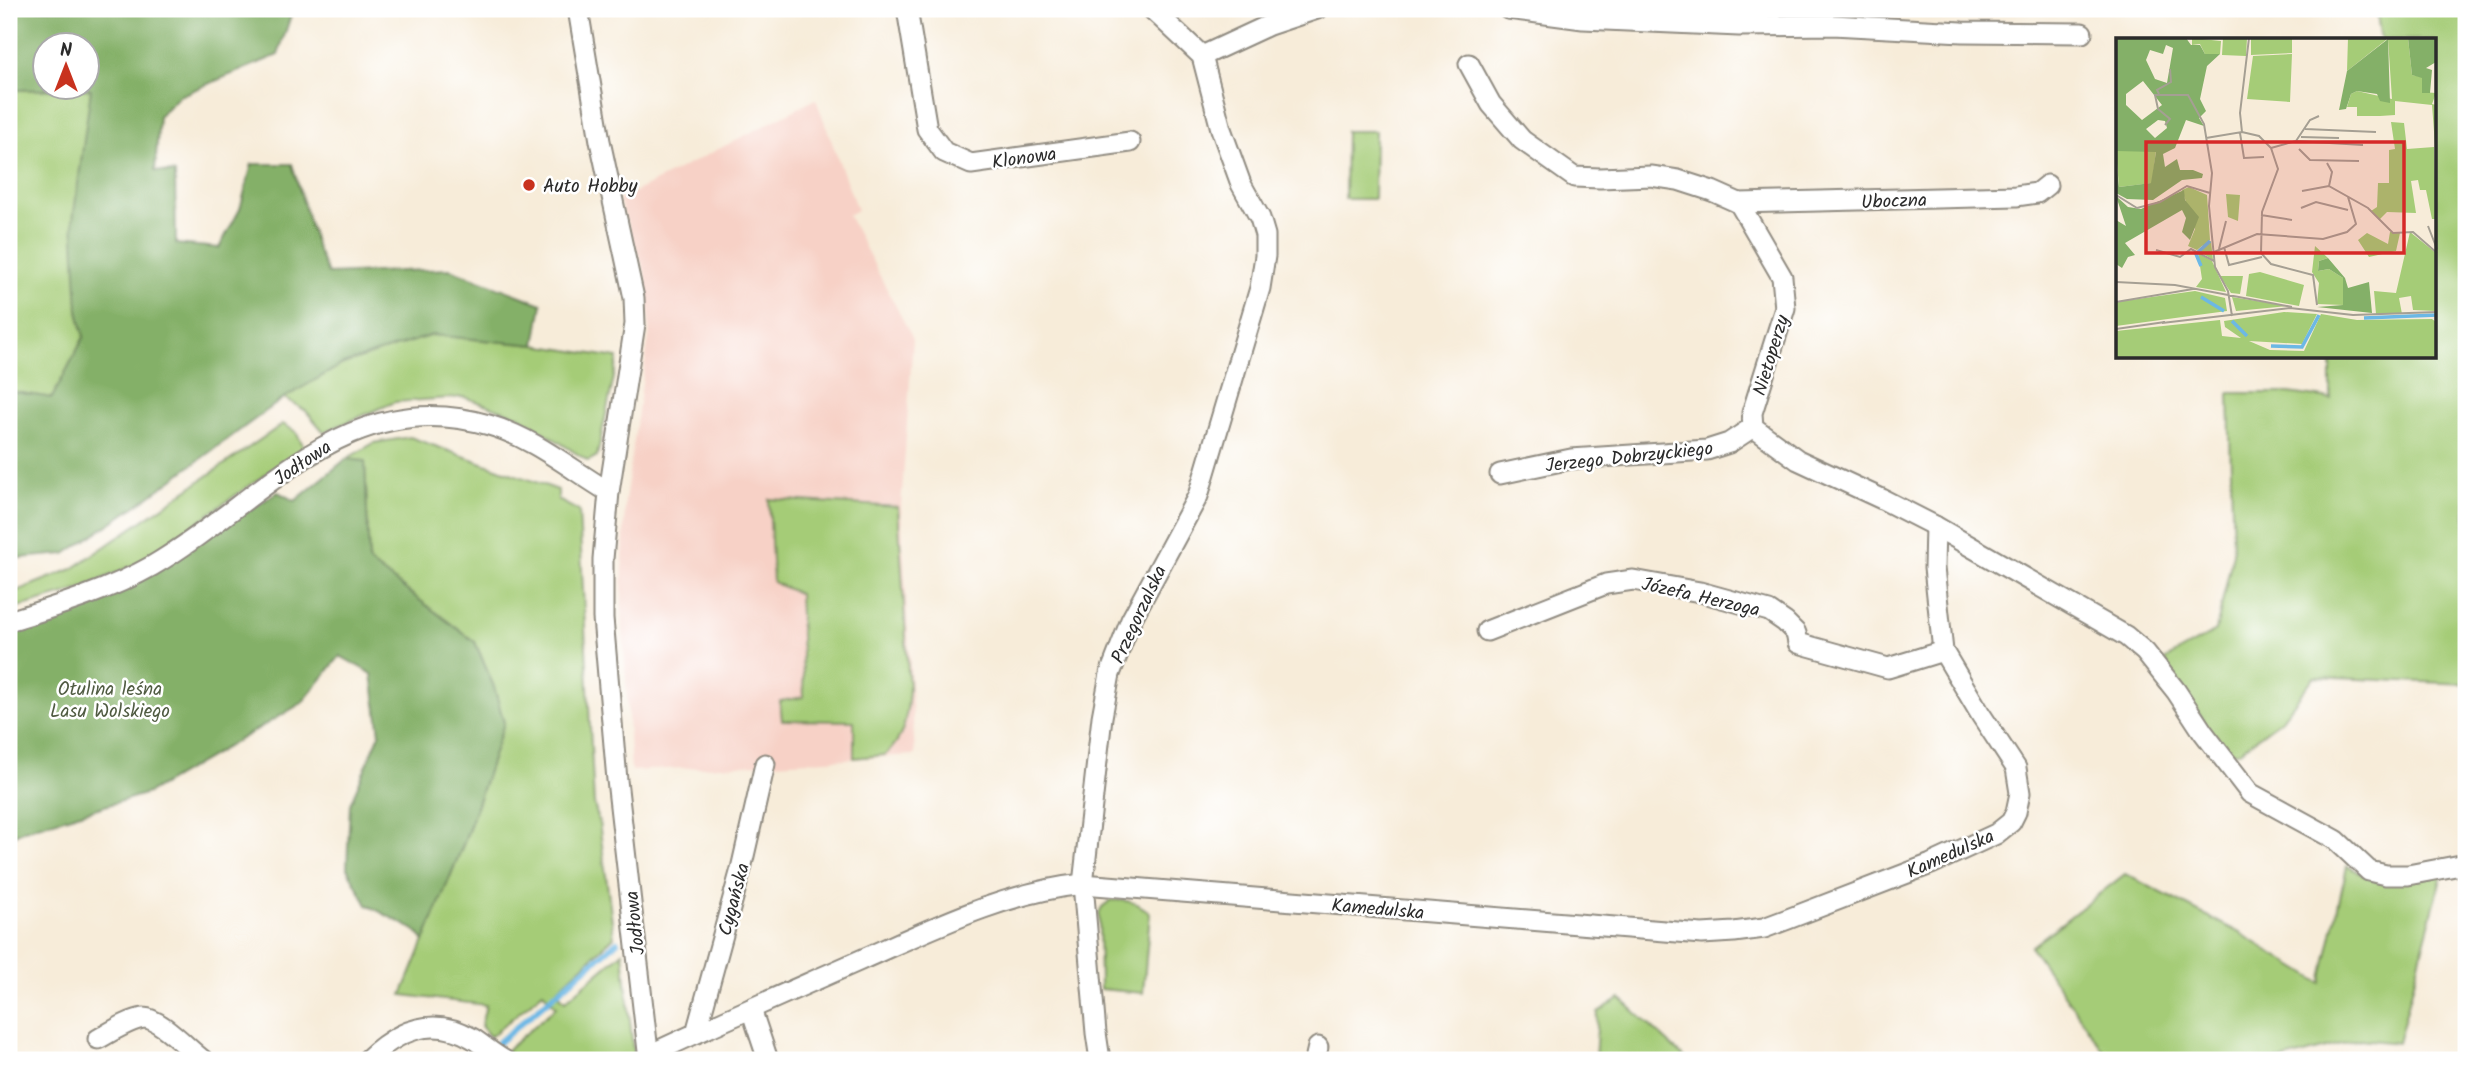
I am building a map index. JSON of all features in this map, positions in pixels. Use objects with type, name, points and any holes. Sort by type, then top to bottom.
[{"type":"street","name":"Jodłowa","points":[[579,9],[600,141],[634,298],[635,324],[609,492],[603,559],[603,618],[617,780],[649,1058]]},
{"type":"street","name":"Klonowa","points":[[907,9],[927,129],[944,152],[971,164],[1130,142]]},
{"type":"street","points":[[1152,9],[1202,56],[1269,25],[1317,9]]},
{"type":"street","points":[[1508,9],[1583,19],[1688,24],[1833,25],[1962,32],[2082,33]]},
{"type":"street","name":"Przegorzalska","points":[[1100,1060],[1083,884],[1110,674],[1131,620],[1198,496],[1260,288],[1265,256],[1265,234],[1260,218],[1241,184],[1222,129],[1202,56]]},
{"type":"street","points":[[1469,64],[1491,104],[1522,140],[1574,177],[1651,176],[1678,180],[1739,203]]},
{"type":"street","name":"Uboczna","points":[[1739,203],[2016,196],[2037,193],[2047,185]]},
{"type":"street","name":"Nietoperzy","points":[[1739,203],[1782,277],[1785,290],[1785,308],[1752,413],[1753,427]]},
{"type":"street","name":"Jodłowa","points":[[9,621],[137,574],[219,520],[307,455],[359,429],[393,419],[442,417],[488,425],[547,452],[609,492]]},
{"type":"street","points":[[1753,427],[1798,460],[1935,526],[2126,636],[2145,652],[2176,691],[2203,732],[2250,793],[2336,839],[2369,871],[2386,876],[2408,875],[2466,864]]},
{"type":"street","name":"Jerzego Dobrzyckiego","points":[[1500,474],[1571,459],[1707,450],[1729,443],[1753,427]]},
{"type":"street","name":"Kamedulska","points":[[1083,884],[1702,934],[1764,928],[1931,863],[1996,834],[2011,822],[2020,793],[2017,768],[1974,705],[1943,651],[1934,568],[1935,526]]},
{"type":"street","name":"Józefa Herzoga","points":[[1487,631],[1606,584],[1633,580],[1700,592],[1769,611],[1796,633],[1798,643],[1888,668],[1943,651]]},
{"type":"street","name":"Cygańska","points":[[696,1032],[741,869],[765,764]]},
{"type":"street","points":[[649,1058],[696,1032],[921,934],[1025,894],[1083,884]]},
{"type":"street","points":[[751,1009],[768,1060]]},
{"type":"street","points":[[98,1039],[145,1018],[164,1025],[184,1046],[204,1060]]},
{"type":"street","points":[[367,1060],[383,1044],[405,1031],[435,1027],[470,1037],[503,1059]]},
{"type":"shaded area","points":[[816,99],[857,210],[848,215],[913,339],[901,507],[915,755],[631,771],[622,606],[625,501],[649,336],[649,311],[646,275],[619,200]]},
{"type":"green space","points":[[9,9],[293,9],[278,55],[179,96],[159,116],[155,171],[175,173],[176,244],[219,248],[240,209],[252,164],[292,164],[316,246],[328,274],[450,269],[542,304],[535,345],[432,335],[343,364],[284,398],[65,554],[9,559],[9,391],[52,398],[84,337],[78,310],[73,220],[89,102],[102,102],[102,32],[32,32],[32,90],[9,90]]},
{"type":"green space","points":[[2376,9],[2466,9],[2466,684],[2314,677],[2282,719],[2238,752],[2223,752],[2164,660],[2216,631],[2233,553],[2229,393],[2289,393],[2331,399],[2331,359],[2436,359],[2436,38],[2381,38]]},
{"type":"green space","points":[[32,89],[32,102],[90,102],[85,145],[78,310],[84,337],[52,398],[9,391],[9,90]]},
{"type":"green space","points":[[1346,131],[1375,131],[1374,199],[1345,199]]},
{"type":"green space","points":[[432,335],[535,345],[618,358],[597,456],[588,461],[519,416],[464,397],[395,402],[324,432],[306,411],[284,398],[343,364]]},
{"type":"green space","points":[[283,424],[296,432],[304,447],[141,562],[78,590],[9,610],[9,594],[72,569]]},
{"type":"green space","points":[[410,437],[558,490],[558,500],[579,511],[594,804],[599,822],[614,937],[556,991],[565,1001],[623,952],[634,1060],[520,1060],[506,1051],[556,1007],[543,992],[490,1037],[481,1026],[486,1005],[402,995],[466,838],[504,723],[494,687],[475,642],[369,562],[365,462],[346,459],[374,443]]},
{"type":"green space","name":"Otulina leśna Lasu Wolskiego","points":[[346,459],[365,461],[369,562],[475,642],[494,687],[504,723],[466,837],[424,941],[415,930],[367,905],[347,868],[350,804],[380,734],[372,674],[340,656],[302,703],[148,793],[24,830],[9,838],[9,629],[161,565],[278,492],[295,501]]},
{"type":"green space","points":[[769,499],[898,507],[909,689],[901,733],[885,755],[854,758],[854,721],[782,720],[780,701],[804,697],[799,594],[773,582]]},
{"type":"green space","points":[[2347,866],[2380,883],[2442,875],[2398,1043],[2360,1039],[2282,1060],[2110,1060],[2031,947],[2125,874],[2240,933],[2321,983]]},
{"type":"green space","points":[[1111,900],[1132,902],[1150,913],[1143,993],[1100,989],[1099,914],[1102,907]]},
{"type":"green space","points":[[1620,998],[1687,1060],[1595,1060],[1598,1012]]},
{"type":"waterway","points":[[482,1060],[500,1041],[617,942]]},
{"type":"place","name":"Auto Hobby","points":[[529,185]]}]
